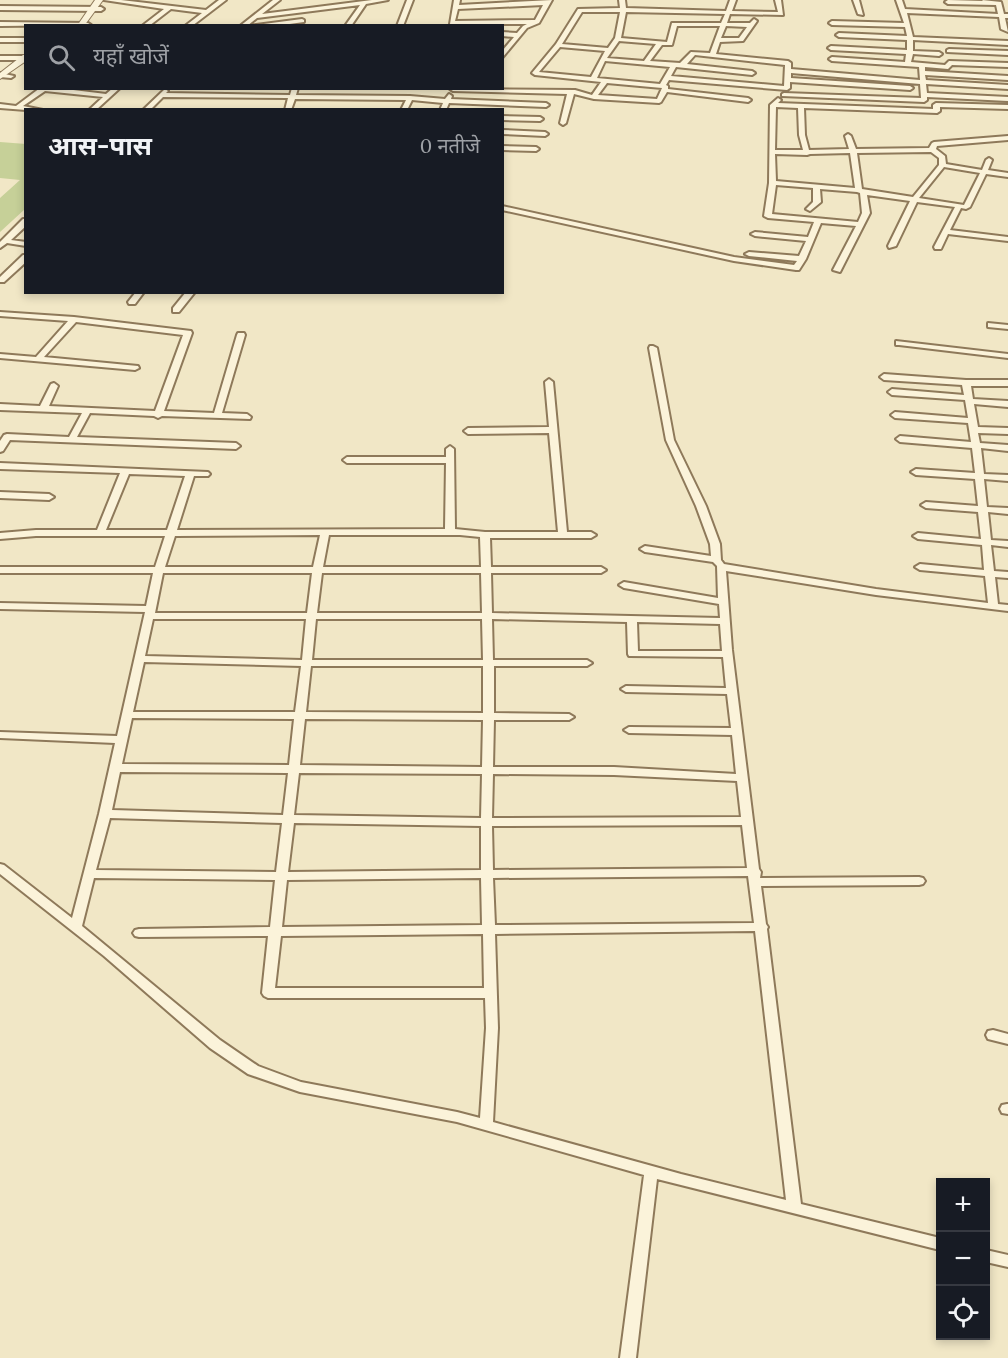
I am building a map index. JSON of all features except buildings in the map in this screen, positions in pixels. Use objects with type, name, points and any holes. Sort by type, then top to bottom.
[{"type":"street","points":[[81,24],[107,0],[207,12]]},
{"type":"street","points":[[191,24],[223,0]]},
{"type":"street","points":[[245,24],[278,0]]},
{"type":"street","points":[[285,24],[302,23],[303,12],[319,0]]},
{"type":"street","points":[[253,17],[385,0]]},
{"type":"street","points":[[401,24],[410,0]]},
{"type":"street","points":[[593,79],[617,39],[623,10],[622,0]]},
{"type":"street","points":[[712,55],[733,0]]},
{"type":"street","points":[[748,100],[535,73],[558,45],[580,10],[729,11],[781,14],[778,0]]},
{"type":"street","points":[[855,0],[861,14]]},
{"type":"street","points":[[899,0],[911,39],[912,52],[907,64]]},
{"type":"street","points":[[350,24],[369,2]]},
{"type":"street","points":[[506,48],[525,27],[539,19],[548,2],[457,3],[453,22],[539,19]]},
{"type":"street","points":[[948,2],[1008,4]]},
{"type":"street","points":[[999,3],[1004,29],[1008,30]]},
{"type":"street","points":[[0,8],[98,6]]},
{"type":"street","points":[[89,24],[98,6]]},
{"type":"street","points":[[148,24],[170,7]]},
{"type":"street","points":[[617,39],[670,44],[674,24],[669,10]]},
{"type":"street","points":[[903,10],[1008,16]]},
{"type":"street","points":[[719,40],[741,40],[759,13]]},
{"type":"street","points":[[832,23],[907,25]]},
{"type":"street","points":[[0,24],[24,24]]},
{"type":"street","points":[[674,24],[751,25]]},
{"type":"street","points":[[504,34],[517,35]]},
{"type":"street","points":[[839,35],[1008,44]]},
{"type":"street","points":[[0,40],[24,40]]},
{"type":"street","points":[[646,63],[660,43]]},
{"type":"street","points":[[558,45],[609,50]]},
{"type":"street","points":[[831,48],[939,54]]},
{"type":"street","points":[[949,51],[1008,53]]},
{"type":"street","points":[[682,65],[693,53],[788,63],[785,92],[772,105],[773,183],[768,216],[859,224]]},
{"type":"street","points":[[0,58],[24,58]]},
{"type":"street","points":[[3,77],[24,59]]},
{"type":"street","points":[[603,59],[752,73]]},
{"type":"street","points":[[832,59],[922,65],[1008,65]]},
{"type":"street","points":[[3,77],[24,65]]},
{"type":"street","points":[[492,90],[571,92],[594,97],[659,101],[674,65]]},
{"type":"street","points":[[667,78],[785,92],[924,100],[922,65]]},
{"type":"street","points":[[788,71],[1008,99]]},
{"type":"street","points":[[922,73],[1008,78]]},
{"type":"street","points":[[788,80],[924,89],[1008,87]]},
{"type":"street","points":[[594,97],[604,81]]},
{"type":"street","points":[[18,107],[44,90]]},
{"type":"street","points":[[54,90],[108,96]]},
{"type":"street","points":[[94,108],[115,90]]},
{"type":"street","points":[[148,108],[166,90]]},
{"type":"street","points":[[288,108],[293,90]]},
{"type":"street","points":[[444,108],[452,90]]},
{"type":"street","points":[[562,123],[571,92]]},
{"type":"street","points":[[161,95],[410,98],[546,105]]},
{"type":"street","points":[[405,108],[410,98]]},
{"type":"street","points":[[772,105],[937,111],[936,105],[1008,107]]},
{"type":"street","points":[[0,106],[25,108]]},
{"type":"street","points":[[801,106],[802,135],[807,153]]},
{"type":"street","points":[[504,118],[540,119]]},
{"type":"street","points":[[504,132],[545,134]]},
{"type":"street","points":[[837,270],[866,213],[848,136]]},
{"type":"street","points":[[932,150],[934,144],[1008,138]]},
{"type":"street","points":[[504,148],[536,149]]},
{"type":"street","points":[[772,152],[932,150],[943,157],[942,165],[915,200],[892,246]]},
{"type":"street","points":[[773,183],[861,191],[966,207],[989,160]]},
{"type":"street","points":[[942,165],[1008,175]]},
{"type":"street","points":[[810,209],[817,202],[816,187]]},
{"type":"street","points":[[938,247],[959,206]]},
{"type":"street","points":[[504,208],[734,260],[796,268],[819,220]]},
{"type":"street","points":[[2,244],[24,223]]},
{"type":"street","points":[[945,232],[1008,238]]},
{"type":"street","points":[[755,234],[811,239]]},
{"type":"street","points":[[2,244],[24,244]]},
{"type":"street","points":[[749,254],[802,259]]},
{"type":"street","points":[[1,280],[24,259]]},
{"type":"street","points":[[132,302],[138,294]]},
{"type":"street","points":[[176,310],[189,294]]},
{"type":"street","points":[[0,314],[74,319],[188,333],[158,415]]},
{"type":"street","points":[[38,360],[74,319]]},
{"type":"street","points":[[991,325],[1008,327]]},
{"type":"street","points":[[217,416],[241,335]]},
{"type":"street","points":[[899,343],[1008,356]]},
{"type":"street","points":[[652,348],[670,440],[701,506],[715,544],[719,563],[727,654],[756,877],[794,1208]]},
{"type":"street","points":[[0,356],[135,368]]},
{"type":"street","points":[[884,377],[966,383],[1008,383]]},
{"type":"street","points":[[549,382],[563,535]]},
{"type":"street","points":[[966,383],[974,425],[993,607]]},
{"type":"street","points":[[43,409],[54,386]]},
{"type":"street","points":[[892,392],[1008,404]]},
{"type":"street","points":[[0,407],[247,417]]},
{"type":"street","points":[[72,439],[87,411]]},
{"type":"street","points":[[895,415],[1008,431]]},
{"type":"street","points":[[468,431],[553,430]]},
{"type":"street","points":[[0,449],[3,436],[236,446]]},
{"type":"street","points":[[900,439],[1008,448]]},
{"type":"street","points":[[450,448],[450,532]]},
{"type":"street","points":[[346,460],[450,460]]},
{"type":"street","points":[[0,466],[125,473],[205,474]]},
{"type":"street","points":[[916,472],[1008,478]]},
{"type":"street","points":[[100,533],[125,473]]},
{"type":"street","points":[[75,928],[105,814],[159,570],[190,474]]},
{"type":"street","points":[[0,495],[49,497]]},
{"type":"street","points":[[926,504],[1008,511]]},
{"type":"street","points":[[0,536],[100,533],[450,532],[485,535],[591,535]]},
{"type":"street","points":[[325,533],[317,571],[314,616],[300,714],[268,993],[491,993]]},
{"type":"street","points":[[485,535],[488,664],[486,822],[492,1028],[486,1125]]},
{"type":"street","points":[[918,536],[1008,544]]},
{"type":"street","points":[[645,549],[876,592],[1008,608]]},
{"type":"street","points":[[920,567],[1008,575]]},
{"type":"street","points":[[0,570],[486,572],[601,570]]},
{"type":"street","points":[[624,585],[723,602]]},
{"type":"street","points":[[0,606],[314,616],[487,616],[725,621]]},
{"type":"street","points":[[632,618],[633,654],[727,654]]},
{"type":"street","points":[[139,659],[307,663],[587,663]]},
{"type":"street","points":[[626,689],[732,691]]},
{"type":"street","points":[[127,715],[569,717]]},
{"type":"street","points":[[629,730],[737,732]]},
{"type":"street","points":[[0,735],[122,740]]},
{"type":"street","points":[[115,768],[614,771],[743,778]]},
{"type":"street","points":[[105,814],[486,822],[639,819],[748,821]]},
{"type":"street","points":[[0,868],[215,1044],[253,1070],[300,1087],[457,1117],[651,1172],[936,1243]]},
{"type":"street","points":[[89,874],[282,876],[487,874],[919,881]]},
{"type":"street","points":[[139,933],[762,927]]},
{"type":"street","points":[[993,1035],[1008,1039]]},
{"type":"street","points":[[628,1358],[651,1172]]},
{"type":"street","points":[[990,1257],[1008,1261]]},
{"type":"green space","points":[[0,142],[24,144],[24,210],[0,232],[0,198],[20,180],[0,178]]}]
